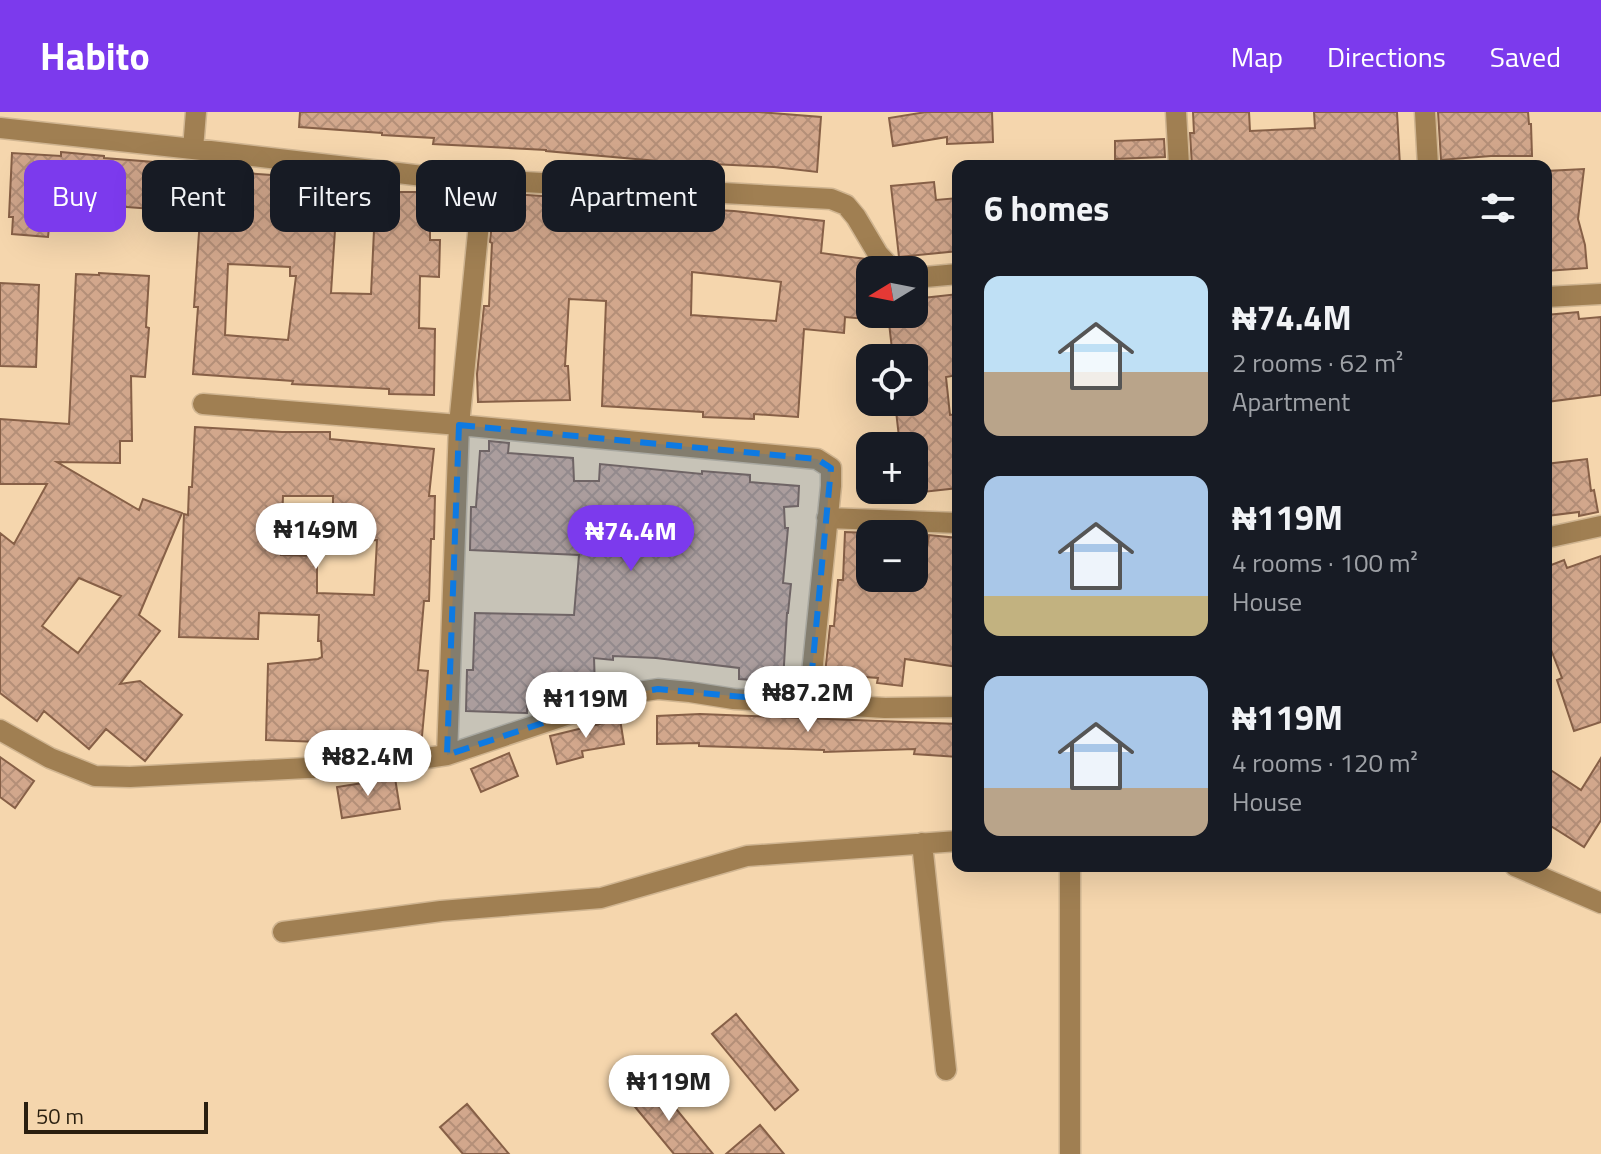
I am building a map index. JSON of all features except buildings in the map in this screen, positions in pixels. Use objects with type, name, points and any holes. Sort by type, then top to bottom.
[{"type":"street","points":[[193,149],[196,112]]},
{"type":"street","points":[[1176,112],[1179,160]]},
{"type":"street","points":[[1425,112],[1428,160]]},
{"type":"street","points":[[0,128],[483,183],[459,425],[447,755]]},
{"type":"street","points":[[526,182],[831,199],[846,205],[880,256]]},
{"type":"street","points":[[928,277],[952,275]]},
{"type":"street","points":[[1552,297],[1601,294]]},
{"type":"street","points":[[203,404],[817,459],[831,468],[831,486],[809,703]]},
{"type":"street","points":[[827,518],[952,523]]},
{"type":"street","points":[[1552,537],[1601,526]]},
{"type":"street","points":[[0,730],[50,758],[95,776],[158,776],[359,768],[447,755],[632,693],[658,689],[734,699],[885,708],[952,707]]},
{"type":"street","points":[[283,932],[441,911],[601,898],[747,856],[952,841]]},
{"type":"street","points":[[922,843],[946,1070]]},
{"type":"street","points":[[1070,872],[1070,1154]]},
{"type":"street","points":[[1529,872],[1601,903]]},
{"type":"highlighted area","points":[[459,425],[817,459],[831,468],[809,703],[658,689],[632,693],[447,755]]}]
